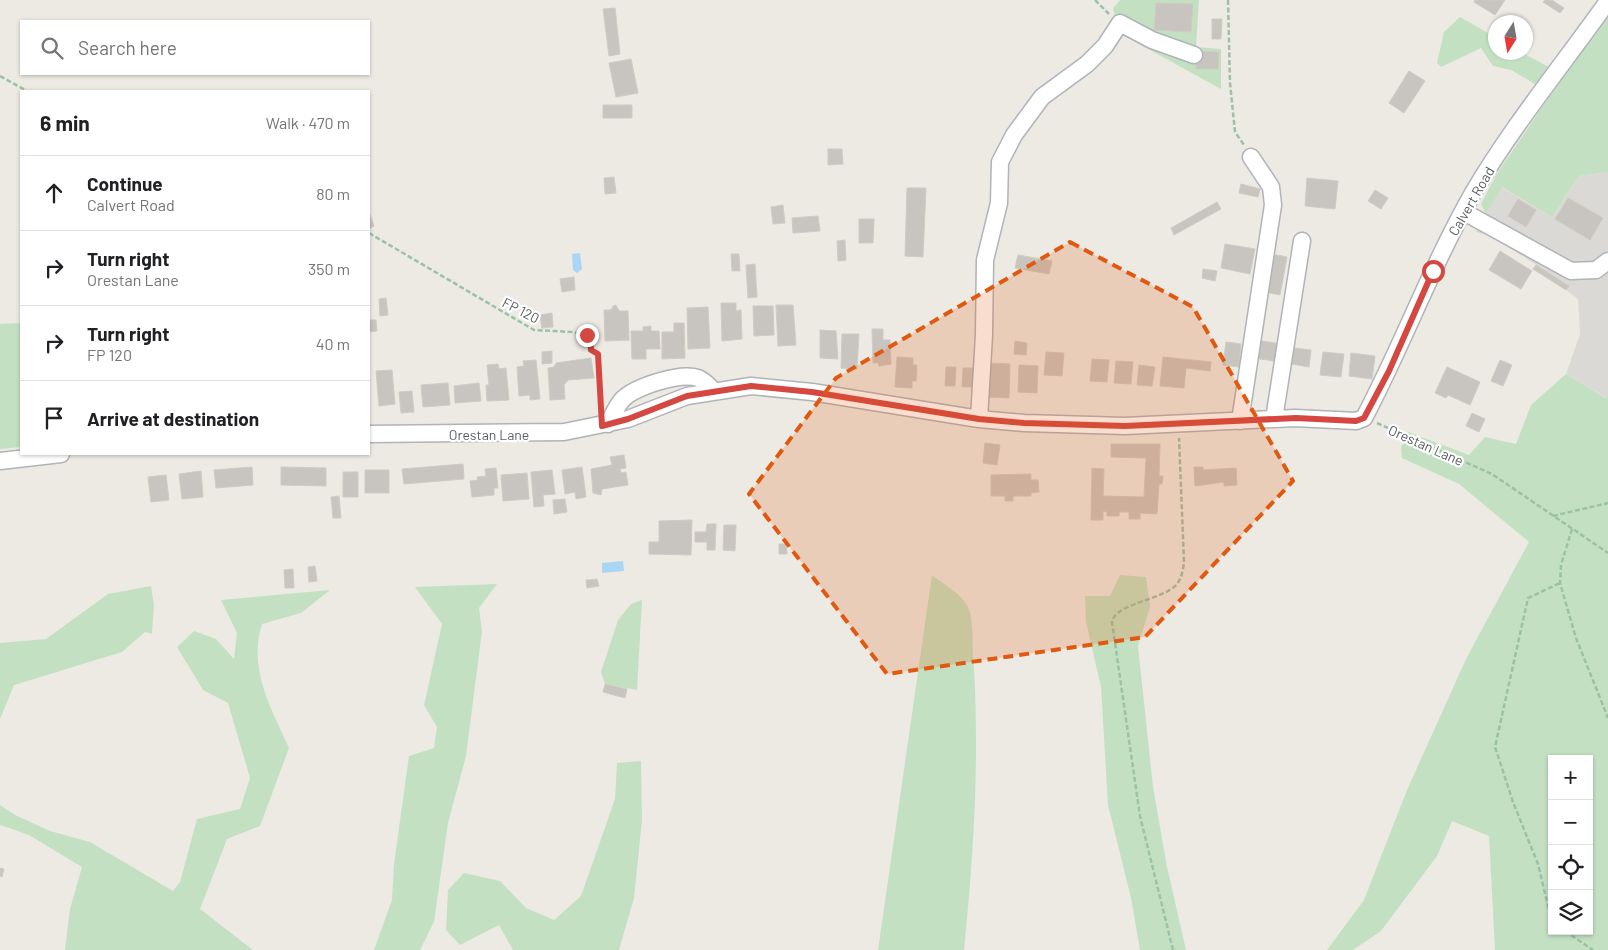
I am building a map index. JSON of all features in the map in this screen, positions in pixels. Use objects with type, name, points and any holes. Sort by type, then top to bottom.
[{"type":"street","name":"Calvert Road","points":[[1364,418],[1389,371],[1433,271],[1474,192],[1524,118],[1608,1]]},
{"type":"street","points":[[979,419],[984,335],[985,260],[999,203],[1000,162],[1021,124],[1042,97],[1087,64],[1105,46],[1120,23],[1152,40],[1194,55]]},
{"type":"street","points":[[1240,421],[1273,206],[1272,187],[1251,157]]},
{"type":"street","points":[[1464,212],[1571,271],[1596,270],[1608,261]]},
{"type":"street","points":[[1274,419],[1302,241]]},
{"type":"street","points":[[605,425],[621,401],[638,389],[652,384],[688,376],[705,381],[713,390]]},
{"type":"street","name":"Orestan Lane","points":[[370,434],[546,434],[605,425],[628,419],[687,396],[713,390],[751,386],[782,388],[979,419],[1073,425],[1178,424],[1312,418],[1350,422],[1364,418]]},
{"type":"street","points":[[0,461],[52,455]]},
{"type":"path","points":[[1095,0],[1120,23]]},
{"type":"path","points":[[1228,0],[1230,83],[1235,132],[1251,157]]},
{"type":"path","points":[[0,76],[25,90]]},
{"type":"path","name":"FP 120","points":[[370,235],[534,330],[572,332],[587,335],[590,338],[591,350],[598,354],[605,425]]},
{"type":"path","name":"Orestan Lane","points":[[1364,418],[1492,474],[1608,553]]},
{"type":"path","points":[[1173,950],[1140,816],[1112,622],[1118,612],[1156,597],[1176,585],[1182,576],[1184,562],[1178,424]]},
{"type":"path","points":[[1552,516],[1608,503]]},
{"type":"path","points":[[1572,529],[1561,565],[1560,583],[1576,638],[1608,718]]},
{"type":"path","points":[[1548,906],[1538,864],[1513,802],[1495,747],[1528,598],[1560,583]]},
{"type":"path","points":[[1571,935],[1593,950]]},
{"type":"highlighted area","points":[[1070,242],[1193,307],[1293,481],[1145,637],[887,674],[749,494],[836,378]]},
{"type":"shaded area","points":[[1608,172],[1607,398],[1566,374],[1580,334],[1578,299],[1566,290],[1568,285],[1491,236],[1476,232],[1501,187],[1552,217],[1579,176]]},
{"type":"green space","points":[[1120,0],[1199,0],[1196,47],[1221,49],[1221,89],[1119,33],[1113,8]],"holes":[[[1156,3],[1192,5],[1191,32],[1154,30]],[[1196,51],[1218,52],[1218,69],[1196,69]]]},
{"type":"green space","points":[[1608,10],[1608,172],[1579,176],[1552,217],[1502,187],[1486,214],[1481,204],[1496,175]]},
{"type":"green space","points":[[1460,17],[1488,33],[1488,58],[1481,48],[1441,67],[1437,63],[1444,32]]},
{"type":"green space","points":[[1533,59],[1552,69],[1540,87],[1511,70],[1493,66],[1489,60]]},
{"type":"green space","points":[[20,323],[20,447],[0,449],[0,324]]},
{"type":"green space","points":[[1566,374],[1606,398],[1608,396],[1608,950],[1495,950],[1489,836],[1452,821],[1437,856],[1381,931],[1353,950],[1327,950],[1364,900],[1407,790],[1466,659],[1529,542],[1459,484],[1402,458],[1401,447],[1408,432],[1469,455],[1485,437],[1516,444],[1531,405]]},
{"type":"green space","points":[[932,575],[964,601],[972,622],[976,765],[971,876],[964,950],[878,950]]},
{"type":"green space","points":[[1120,575],[1146,577],[1150,607],[1138,646],[1153,787],[1167,867],[1186,950],[1140,950],[1131,898],[1108,805],[1101,687],[1086,622],[1085,596],[1110,596]]},
{"type":"green space","points":[[497,584],[479,608],[482,631],[466,756],[448,823],[434,922],[420,950],[374,950],[392,900],[394,864],[409,756],[434,748],[437,727],[424,705],[442,624],[415,587]]},
{"type":"green space","points":[[151,586],[154,605],[152,634],[145,632],[122,652],[14,685],[0,719],[0,643],[46,639],[108,594]]},
{"type":"green space","points":[[330,590],[301,613],[262,624],[258,641],[260,672],[269,703],[289,748],[260,826],[227,839],[200,909],[253,950],[65,950],[70,909],[82,867],[29,835],[0,825],[0,805],[17,816],[50,831],[90,842],[173,891],[180,882],[197,819],[240,809],[250,778],[228,703],[203,690],[177,647],[194,631],[216,639],[234,659],[237,633],[221,600]]},
{"type":"green space","points":[[642,600],[637,690],[605,684],[601,672],[618,620],[631,604]]},
{"type":"green space","points":[[641,761],[642,820],[634,898],[619,950],[513,950],[499,925],[460,945],[446,930],[448,890],[464,873],[500,881],[526,908],[554,920],[581,896],[615,799],[617,763]]},
{"type":"water","points":[[580,253],[582,269],[577,273],[573,270],[572,254]]},
{"type":"water","points":[[623,561],[624,571],[602,573],[602,563]]},
{"type":"building","points":[[1475,0],[1505,0],[1495,15],[1474,2]]},
{"type":"building","points":[[1545,0],[1552,0],[1564,8],[1560,13],[1543,2]]},
{"type":"building","points":[[1156,3],[1193,4],[1191,32],[1154,30]]},
{"type":"building","points":[[615,8],[620,54],[609,56],[603,9]]},
{"type":"building","points":[[1212,19],[1222,19],[1221,39],[1212,39]]},
{"type":"building","points":[[1196,51],[1219,52],[1218,69],[1196,69]]},
{"type":"building","points":[[631,59],[638,93],[616,97],[609,63]]},
{"type":"building","points":[[1409,71],[1425,81],[1404,113],[1389,103]]},
{"type":"building","points":[[603,105],[632,105],[632,118],[603,118]]},
{"type":"building","points":[[828,149],[842,149],[843,164],[828,165]]},
{"type":"building","points":[[614,177],[616,193],[605,194],[604,178]]},
{"type":"building","points":[[1307,178],[1338,181],[1335,209],[1305,206]]},
{"type":"building","points":[[1241,184],[1260,189],[1258,197],[1239,193]]},
{"type":"building","points":[[907,188],[926,188],[923,257],[905,256]]},
{"type":"building","points":[[1375,190],[1388,198],[1381,209],[1368,201]]},
{"type":"building","points":[[1568,198],[1603,218],[1590,240],[1555,219]]},
{"type":"building","points":[[1518,199],[1536,210],[1526,227],[1508,216]]},
{"type":"building","points":[[1217,202],[1221,209],[1174,235],[1171,228]]},
{"type":"building","points":[[783,205],[785,223],[773,224],[771,207]]},
{"type":"building","points":[[370,215],[374,226],[370,228]]},
{"type":"building","points":[[818,216],[820,231],[793,233],[792,218]]},
{"type":"building","points":[[859,219],[874,219],[873,243],[859,243]]},
{"type":"building","points":[[845,240],[846,260],[838,261],[837,241]]},
{"type":"building","points":[[1225,244],[1255,249],[1250,274],[1221,268]]},
{"type":"building","points":[[1500,251],[1532,271],[1521,289],[1489,270]]},
{"type":"building","points":[[731,254],[739,254],[740,271],[732,271]]},
{"type":"building","points":[[1272,254],[1287,257],[1280,295],[1265,292]]},
{"type":"building","points":[[1018,255],[1052,261],[1049,274],[1015,268]]},
{"type":"building","points":[[755,264],[757,297],[748,298],[746,265]]},
{"type":"building","points":[[1536,265],[1569,286],[1566,290],[1533,269]]},
{"type":"building","points":[[1203,269],[1217,271],[1215,281],[1202,278]]},
{"type":"building","points":[[574,277],[575,290],[562,292],[560,279]]},
{"type":"building","points":[[386,298],[388,315],[380,316],[379,299]]},
{"type":"building","points":[[721,303],[736,303],[736,311],[741,310],[742,339],[722,341]]},
{"type":"building","points":[[616,305],[619,311],[628,311],[629,340],[605,341],[604,310],[611,310]]},
{"type":"building","points":[[776,305],[793,305],[796,345],[778,346]]},
{"type":"building","points":[[753,306],[773,306],[774,335],[754,336]]},
{"type":"building","points":[[708,307],[710,348],[688,349],[687,308]]},
{"type":"building","points":[[552,313],[553,327],[542,328],[540,315]]},
{"type":"building","points":[[370,320],[376,320],[377,331],[370,332]]},
{"type":"building","points":[[674,323],[684,323],[685,358],[662,359],[662,332],[674,332]]},
{"type":"building","points":[[651,326],[651,331],[659,331],[660,349],[646,349],[646,359],[632,359],[631,331],[643,331],[643,327]]},
{"type":"building","points":[[872,329],[883,329],[883,340],[890,340],[891,364],[879,366],[878,363],[873,363]]},
{"type":"building","points":[[820,330],[836,331],[838,359],[820,358]]},
{"type":"building","points":[[842,334],[859,334],[857,369],[841,368]]},
{"type":"building","points":[[1256,340],[1282,344],[1280,362],[1254,358]]},
{"type":"building","points":[[1015,341],[1027,343],[1026,355],[1014,354]]},
{"type":"building","points":[[1226,342],[1241,344],[1239,367],[1223,365]]},
{"type":"building","points":[[1294,348],[1311,350],[1309,367],[1292,364]]},
{"type":"building","points":[[552,351],[552,363],[542,364],[542,352]]},
{"type":"building","points":[[1046,352],[1064,353],[1062,376],[1044,375]]},
{"type":"building","points":[[1323,352],[1344,354],[1341,377],[1320,375]]},
{"type":"building","points":[[1351,353],[1375,356],[1372,379],[1349,376]]},
{"type":"building","points":[[897,357],[913,358],[913,365],[917,365],[916,381],[912,381],[912,388],[895,387]]},
{"type":"building","points":[[1163,357],[1211,362],[1210,371],[1186,368],[1184,388],[1160,386]]},
{"type":"building","points":[[591,358],[594,378],[568,380],[564,385],[565,399],[550,400],[548,368],[554,367],[556,363]]},
{"type":"building","points":[[1092,359],[1109,360],[1107,382],[1090,381]]},
{"type":"building","points":[[536,360],[540,399],[530,400],[530,395],[519,396],[517,367],[524,366],[523,361]]},
{"type":"building","points":[[1500,360],[1512,365],[1503,386],[1491,381]]},
{"type":"building","points":[[1116,361],[1133,362],[1131,384],[1114,383]]},
{"type":"building","points":[[986,363],[1010,364],[1009,398],[985,397]]},
{"type":"building","points":[[498,364],[499,369],[506,368],[509,400],[487,401],[486,385],[489,385],[487,365]]},
{"type":"building","points":[[1019,365],[1038,366],[1037,393],[1018,392]]},
{"type":"building","points":[[1139,365],[1155,367],[1152,386],[1137,385]]},
{"type":"building","points":[[946,367],[956,367],[955,386],[945,386]]},
{"type":"building","points":[[1447,367],[1480,382],[1470,405],[1448,395],[1446,398],[1435,393]]},
{"type":"building","points":[[963,368],[975,368],[974,387],[962,387]]},
{"type":"building","points":[[392,370],[395,404],[379,406],[376,371]]},
{"type":"building","points":[[448,383],[450,405],[423,407],[421,385]]},
{"type":"building","points":[[479,383],[481,401],[455,403],[454,386]]},
{"type":"building","points":[[412,391],[414,412],[401,413],[399,392]]},
{"type":"building","points":[[1472,413],[1485,419],[1479,432],[1466,426]]},
{"type":"building","points":[[985,443],[1000,445],[997,465],[983,463]]},
{"type":"building","points":[[1111,444],[1160,444],[1159,476],[1163,476],[1162,484],[1159,484],[1157,514],[1140,513],[1140,519],[1129,519],[1129,512],[1119,512],[1119,516],[1107,516],[1107,512],[1103,511],[1103,520],[1091,520],[1092,468],[1104,469],[1103,496],[1144,497],[1146,458],[1111,457]]},
{"type":"building","points":[[624,455],[626,468],[620,469],[621,473],[626,472],[628,485],[602,489],[601,495],[593,493],[591,469],[612,465],[610,457]]},
{"type":"building","points":[[463,464],[464,479],[404,484],[402,469]]},
{"type":"building","points":[[252,467],[253,485],[216,488],[214,470]]},
{"type":"building","points":[[281,467],[326,468],[326,486],[281,485]]},
{"type":"building","points":[[582,467],[586,497],[576,499],[575,492],[565,494],[562,470]]},
{"type":"building","points":[[1194,467],[1203,467],[1203,470],[1236,468],[1237,485],[1224,486],[1224,482],[1195,486]]},
{"type":"building","points":[[496,468],[498,488],[494,488],[494,495],[472,497],[470,481],[478,480],[477,477],[486,476],[485,469]]},
{"type":"building","points":[[365,470],[389,470],[389,493],[365,493]]},
{"type":"building","points":[[552,470],[555,494],[543,495],[544,506],[534,507],[531,472]]},
{"type":"building","points":[[201,471],[203,497],[182,499],[179,474]]},
{"type":"building","points":[[343,472],[358,472],[358,497],[343,497]]},
{"type":"building","points":[[527,473],[529,499],[503,501],[501,475]]},
{"type":"building","points":[[1031,474],[1031,480],[1038,480],[1039,492],[1031,493],[1031,496],[1013,496],[1013,501],[1005,501],[1005,496],[991,496],[991,475]]},
{"type":"building","points":[[166,475],[169,500],[151,502],[148,477]]},
{"type":"building","points":[[339,496],[341,518],[333,518],[331,497]]},
{"type":"building","points":[[565,499],[567,512],[554,514],[553,500]]},
{"type":"building","points":[[692,520],[691,555],[649,554],[649,542],[659,542],[659,521]]},
{"type":"building","points":[[707,524],[716,524],[715,550],[707,550],[707,542],[695,542],[695,532],[706,532]]},
{"type":"building","points":[[724,525],[736,525],[735,551],[723,550]]},
{"type":"building","points":[[779,544],[786,544],[787,554],[779,554]]},
{"type":"building","points":[[315,566],[317,581],[309,582],[308,567]]},
{"type":"building","points":[[293,569],[294,588],[285,588],[284,570]]},
{"type":"building","points":[[597,579],[599,586],[587,588],[586,580]]},
{"type":"building","points":[[605,684],[627,689],[625,698],[603,692]]},
{"type":"building","points":[[0,868],[4,869],[2,877],[0,876]]},
{"type":"route","points":[[587,335],[590,338],[591,350],[598,354],[602,426],[628,419],[687,396],[713,390],[751,386],[812,392],[979,419],[1024,423],[1125,426],[1296,418],[1350,422],[1364,418],[1389,371],[1433,271]]}]
